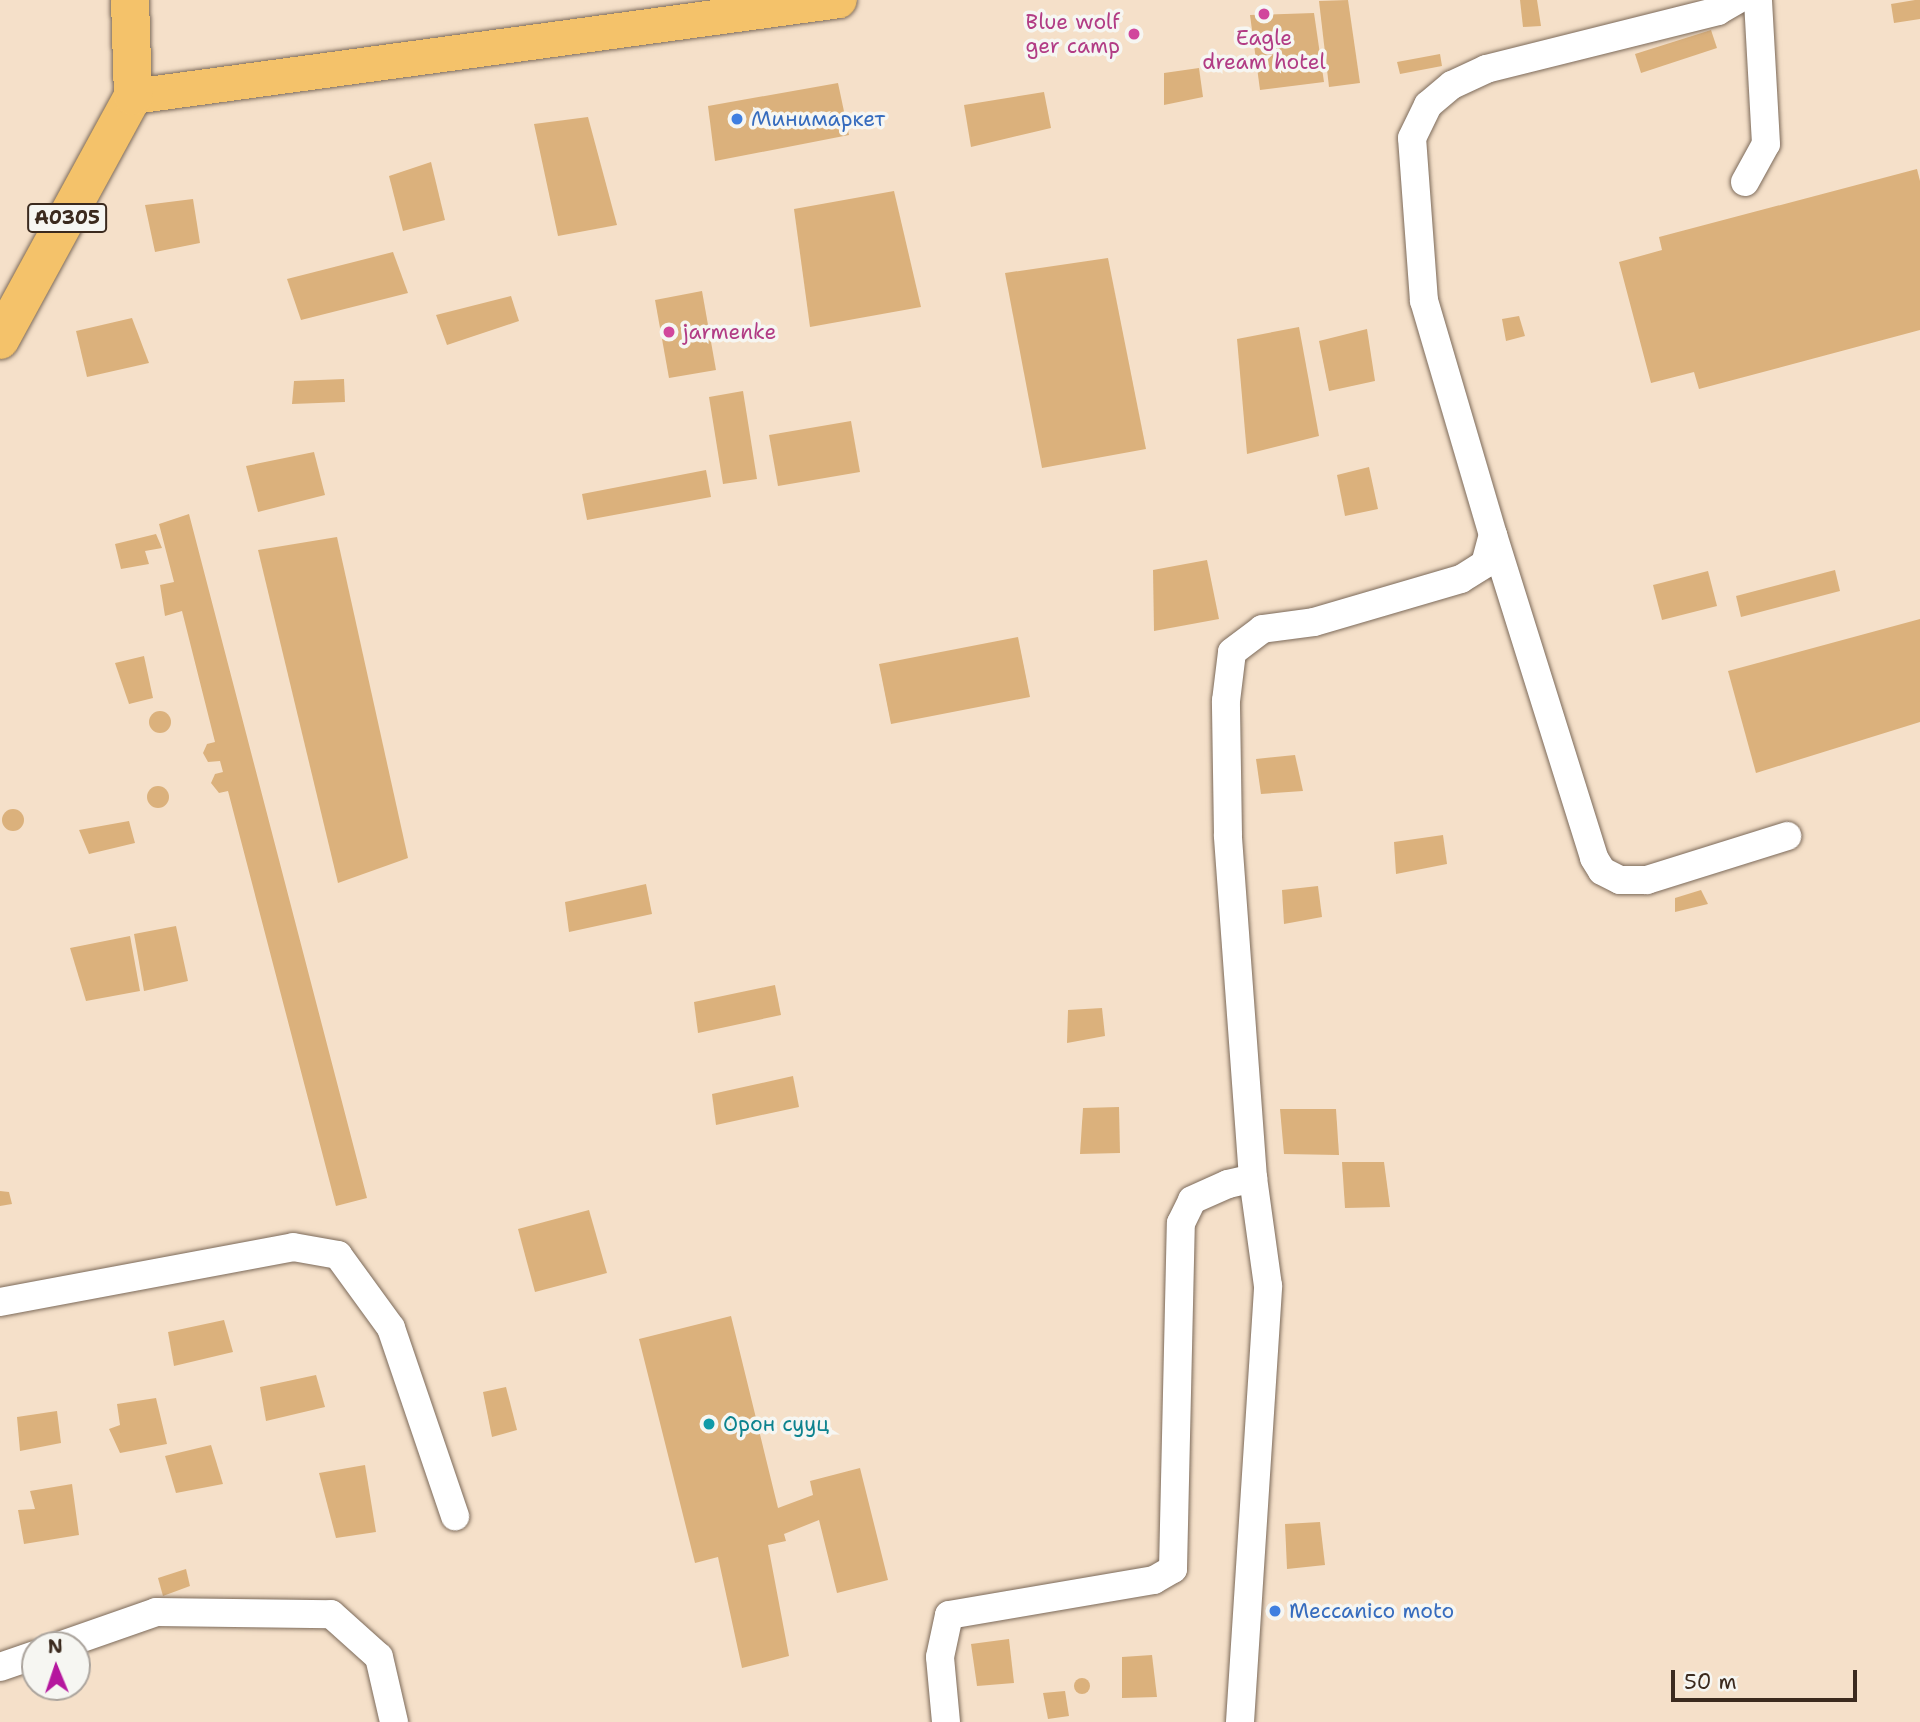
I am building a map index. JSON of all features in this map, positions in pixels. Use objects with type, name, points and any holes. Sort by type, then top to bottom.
[{"type":"highway","points":[[130,0],[133,96]]},
{"type":"highway","name":"A0305","points":[[0,340],[133,96]]},
{"type":"main road","points":[[133,96],[839,0]]},
{"type":"street","points":[[1737,0],[1718,11],[1486,69],[1451,85],[1428,105],[1412,138],[1424,301],[1493,535],[1594,858],[1602,871],[1619,880],[1647,880],[1787,836]]},
{"type":"street","points":[[1745,182],[1766,144],[1758,0]]},
{"type":"street","points":[[1240,1722],[1268,1286],[1253,1178],[1228,835],[1226,701],[1232,652],[1262,629],[1314,622],[1461,579],[1485,564],[1493,535]]},
{"type":"street","points":[[946,1722],[940,1657],[949,1615],[1154,1580],[1173,1569],[1181,1223],[1192,1199],[1228,1184],[1253,1178]]},
{"type":"street","points":[[0,1302],[293,1247],[338,1255],[391,1328],[456,1516]]},
{"type":"street","points":[[91,1635],[156,1612],[331,1615],[379,1657],[394,1722]]},
{"type":"street","points":[[0,1667],[21,1660]]},
{"type":"building","points":[[1348,0],[1360,83],[1329,87],[1319,1]]},
{"type":"building","points":[[1520,0],[1537,0],[1541,26],[1523,27]]},
{"type":"building","points":[[1920,0],[1920,19],[1894,23],[1891,4]]},
{"type":"building","points":[[1314,13],[1324,82],[1260,90],[1250,15]]},
{"type":"building","points":[[1711,30],[1717,48],[1641,73],[1635,54]]},
{"type":"building","points":[[1440,54],[1442,66],[1400,74],[1397,62]]},
{"type":"building","points":[[1199,68],[1203,97],[1164,105],[1164,73]]},
{"type":"building","points":[[838,83],[849,135],[715,161],[708,106]]},
{"type":"building","points":[[1044,92],[1051,128],[971,147],[964,105]]},
{"type":"building","points":[[588,117],[617,225],[558,236],[534,124]]},
{"type":"building","points":[[431,162],[445,220],[403,231],[389,176]]},
{"type":"building","points":[[1917,169],[1920,181],[1920,330],[1699,389],[1694,372],[1651,383],[1619,262],[1662,250],[1659,237]]},
{"type":"building","points":[[894,191],[921,307],[810,327],[794,209]]},
{"type":"building","points":[[193,199],[200,243],[155,252],[145,205]]},
{"type":"building","points":[[393,252],[408,293],[301,320],[287,279]]},
{"type":"building","points":[[1108,258],[1146,449],[1042,468],[1005,273]]},
{"type":"building","points":[[702,291],[716,370],[669,378],[655,300]]},
{"type":"building","points":[[511,296],[519,321],[447,345],[436,315]]},
{"type":"building","points":[[1519,316],[1525,336],[1506,341],[1502,319]]},
{"type":"building","points":[[132,318],[149,363],[87,377],[76,331]]},
{"type":"building","points":[[1299,327],[1319,436],[1247,454],[1237,339]]},
{"type":"building","points":[[1367,329],[1375,381],[1329,391],[1319,341]]},
{"type":"building","points":[[344,379],[345,402],[292,404],[294,381]]},
{"type":"building","points":[[743,391],[757,479],[723,484],[709,397]]},
{"type":"building","points":[[851,421],[860,472],[778,486],[769,435]]},
{"type":"building","points":[[314,452],[325,495],[258,512],[246,466]]},
{"type":"building","points":[[1369,467],[1378,509],[1345,516],[1337,475]]},
{"type":"building","points":[[706,470],[711,497],[587,520],[582,494]]},
{"type":"building","points":[[189,514],[367,1198],[336,1206],[228,791],[219,793],[211,783],[215,774],[223,772],[220,761],[208,762],[203,753],[207,744],[215,742],[182,611],[165,616],[160,585],[174,582],[159,524]]},
{"type":"building","points":[[156,534],[162,548],[145,551],[149,564],[121,569],[115,544]]},
{"type":"building","points":[[337,537],[408,858],[338,883],[258,550]]},
{"type":"building","points":[[1207,560],[1219,619],[1154,631],[1153,570]]},
{"type":"building","points":[[1835,570],[1840,591],[1741,617],[1736,596]]},
{"type":"building","points":[[1708,571],[1717,606],[1662,620],[1653,585]]},
{"type":"building","points":[[1920,619],[1920,722],[1756,773],[1728,671]]},
{"type":"building","points":[[1018,637],[1030,697],[891,724],[879,664]]},
{"type":"building","points":[[144,656],[153,698],[129,704],[115,663]]},
{"type":"building","points":[[160,711],[168,714],[171,722],[168,730],[160,733],[152,730],[149,722],[152,714]]},
{"type":"building","points":[[1295,755],[1303,791],[1261,794],[1256,759]]},
{"type":"building","points":[[158,786],[166,789],[169,797],[166,805],[158,808],[150,805],[147,797],[150,789]]},
{"type":"building","points":[[13,809],[21,812],[24,820],[21,828],[13,831],[5,828],[2,820],[5,812]]},
{"type":"building","points":[[129,821],[135,843],[89,854],[79,830]]},
{"type":"building","points":[[1443,835],[1447,864],[1396,874],[1394,842]]},
{"type":"building","points":[[646,884],[652,914],[569,932],[565,902]]},
{"type":"building","points":[[1318,886],[1322,917],[1284,924],[1282,890]]},
{"type":"building","points":[[1701,890],[1708,904],[1675,912],[1675,898]]},
{"type":"building","points":[[176,926],[188,981],[144,991],[134,934]]},
{"type":"building","points":[[130,936],[140,991],[86,1001],[70,948]]},
{"type":"building","points":[[775,985],[781,1015],[698,1033],[694,1002]]},
{"type":"building","points":[[1102,1008],[1105,1036],[1067,1043],[1068,1010]]},
{"type":"building","points":[[793,1076],[799,1107],[716,1125],[712,1094]]},
{"type":"building","points":[[1119,1107],[1120,1153],[1080,1154],[1083,1108]]},
{"type":"building","points":[[1280,1109],[1336,1109],[1339,1155],[1284,1154]]},
{"type":"building","points":[[1342,1162],[1384,1162],[1390,1207],[1345,1208]]},
{"type":"building","points":[[0,1191],[9,1192],[12,1204],[0,1206]]},
{"type":"building","points":[[589,1210],[607,1273],[535,1292],[518,1229]]},
{"type":"building","name":"Орон сууц","points":[[731,1316],[778,1508],[813,1495],[810,1481],[860,1468],[888,1580],[837,1593],[819,1520],[784,1534],[786,1541],[768,1545],[789,1656],[742,1668],[718,1557],[695,1563],[639,1339]]},
{"type":"building","points":[[224,1320],[233,1352],[174,1366],[168,1332]]},
{"type":"building","points":[[316,1375],[325,1407],[266,1421],[260,1387]]},
{"type":"building","points":[[506,1387],[517,1430],[492,1437],[483,1392]]},
{"type":"building","points":[[156,1398],[167,1444],[120,1453],[109,1429],[120,1425],[117,1404]]},
{"type":"building","points":[[57,1411],[61,1443],[20,1451],[17,1417]]},
{"type":"building","points":[[211,1445],[223,1484],[176,1493],[165,1456]]},
{"type":"building","points":[[365,1465],[376,1532],[336,1538],[319,1473]]},
{"type":"building","points":[[72,1484],[79,1535],[24,1544],[18,1510],[35,1509],[30,1491]]},
{"type":"building","points":[[1320,1522],[1325,1565],[1287,1569],[1285,1524]]},
{"type":"building","points":[[186,1569],[190,1586],[163,1596],[158,1578]]},
{"type":"building","points":[[1009,1639],[1014,1683],[977,1686],[971,1644]]},
{"type":"building","points":[[1152,1655],[1157,1697],[1122,1698],[1122,1657]]},
{"type":"building","points":[[1082,1678],[1090,1686],[1082,1694],[1074,1686]]},
{"type":"building","points":[[1065,1691],[1069,1716],[1048,1719],[1043,1693]]},
{"type":"place","name":"Eagle dream hotel","points":[[1264,14]]},
{"type":"place","name":"Blue wolf ger camp","points":[[1134,34]]},
{"type":"place","name":"Минимаркет","points":[[737,119]]},
{"type":"place","name":"jarmenke","points":[[669,332]]},
{"type":"place","name":"Орон сууц","points":[[709,1424]]},
{"type":"place","name":"Meccanico moto","points":[[1275,1611]]}]
